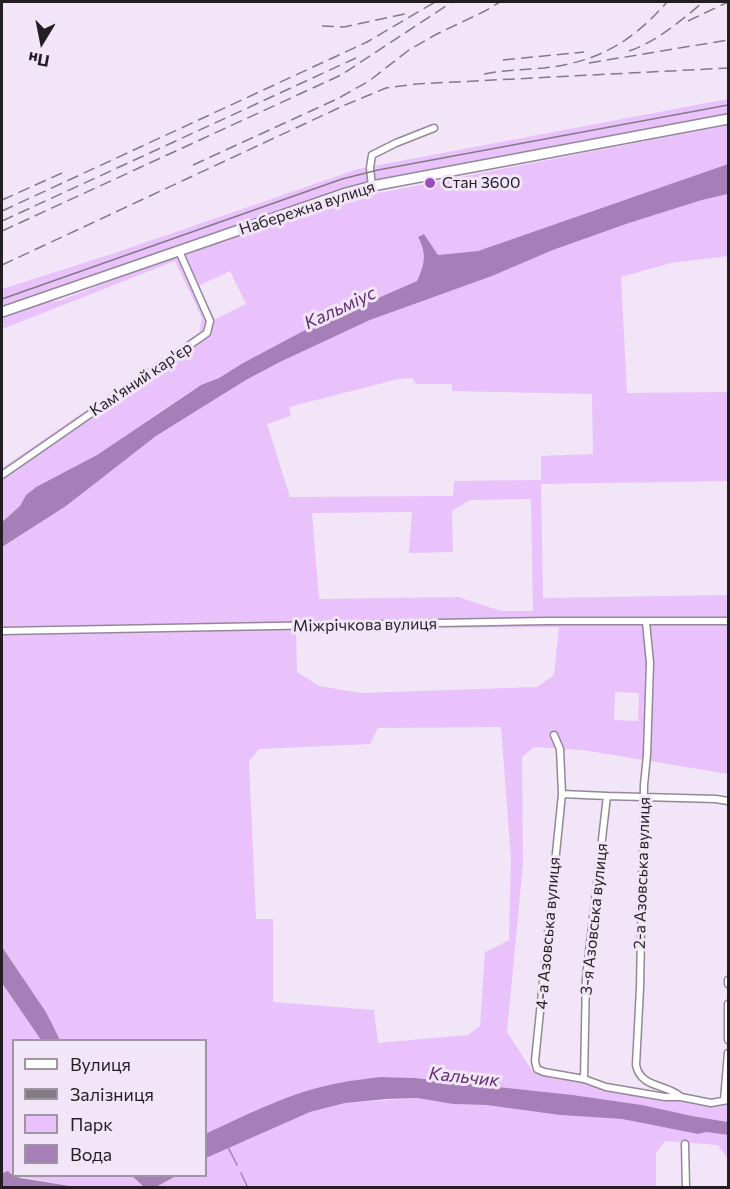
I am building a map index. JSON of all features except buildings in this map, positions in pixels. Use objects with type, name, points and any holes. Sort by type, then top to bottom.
[{"type":"highway","name":"Набережна вулиця","points":[[2,312],[324,200],[372,186],[729,119]]},
{"type":"street","points":[[372,186],[370,163],[372,155],[434,128]]},
{"type":"street","name":"Кам'яний кар'єр","points":[[2,475],[207,333],[210,321],[179,251]]},
{"type":"street","name":"Міжрічкова вулиця","points":[[2,631],[546,621],[729,621]]},
{"type":"street","name":"2-а Азовська вулиця","points":[[646,622],[650,663],[636,1065],[643,1080],[681,1097]]},
{"type":"street","name":"4-а Азовська вулиця","points":[[554,735],[560,749],[562,794],[535,1061],[540,1071],[584,1079]]},
{"type":"street","points":[[562,794],[729,801]]},
{"type":"street","name":"3-я Азовська вулиця","points":[[584,1079],[586,978],[607,796]]},
{"type":"street","points":[[729,1004],[729,1040]]},
{"type":"street","points":[[584,1079],[613,1088],[665,1097],[711,1102],[726,1100],[729,1053]]},
{"type":"street","points":[[685,1144],[686,1188]]},
{"type":"green space","points":[[728,99],[728,114],[357,184],[2,308],[2,289],[115,253],[358,169]]},
{"type":"green space","points":[[728,125],[728,164],[478,251],[438,255],[424,234],[418,237],[425,259],[417,281],[307,329],[191,391],[97,455],[36,487],[2,522],[2,468],[199,333],[202,318],[175,261],[2,329],[2,319],[46,302],[59,301],[180,254],[359,194],[384,192]],"holes":[[[230,271],[246,304],[215,319],[198,286]]]},
{"type":"green space","points":[[728,194],[728,256],[671,263],[621,277],[627,393],[728,392],[728,481],[541,484],[543,598],[728,595],[728,774],[583,750],[534,747],[522,757],[523,864],[507,1032],[533,1072],[582,1081],[598,1088],[661,1099],[728,1103],[728,1122],[642,1105],[573,1095],[415,1078],[381,1077],[273,1104],[207,1134],[207,1039],[60,1039],[46,1012],[2,947],[2,547],[66,506],[156,436],[246,380],[280,362],[370,320],[629,223]],"holes":[[[412,378],[416,384],[452,384],[452,391],[592,394],[593,454],[541,456],[541,480],[454,481],[453,496],[290,497],[267,424],[291,416],[289,407],[398,379]],[[531,499],[533,611],[501,611],[458,597],[319,599],[312,513],[412,512],[409,553],[453,552],[452,511],[470,500]],[[559,627],[554,675],[537,687],[361,693],[319,686],[297,672],[296,629]],[[615,692],[639,693],[638,721],[614,720]],[[501,727],[511,859],[509,940],[485,952],[480,1026],[467,1035],[378,1043],[374,1010],[273,1002],[273,919],[256,919],[249,761],[259,749],[370,744],[378,728]]]},
{"type":"green space","points":[[2,983],[40,1039],[12,1039],[12,1173],[8,1171],[2,1173]]},
{"type":"green space","points":[[417,1098],[560,1115],[622,1119],[698,1134],[706,1132],[728,1135],[728,1159],[718,1145],[665,1141],[656,1153],[656,1187],[154,1188],[174,1177],[207,1177],[207,1158],[310,1112],[345,1103]]},
{"type":"green space","points":[[22,1177],[133,1177],[144,1187],[76,1187]]},
{"type":"water","points":[[728,164],[728,194],[629,223],[553,250],[492,276],[370,320],[280,362],[246,380],[156,436],[66,506],[2,547],[2,522],[36,487],[97,455],[201,385],[219,378],[307,329],[417,281],[424,259],[418,237],[424,234],[438,255],[478,251]]},
{"type":"water","points":[[2,947],[46,1012],[60,1039],[40,1039],[2,983]]},
{"type":"water","points":[[381,1077],[415,1078],[573,1095],[642,1105],[728,1122],[728,1135],[706,1132],[698,1134],[622,1119],[560,1115],[417,1098],[387,1099],[345,1103],[310,1112],[207,1158],[207,1133],[272,1104],[305,1092],[344,1082]]},
{"type":"water","points":[[8,1171],[12,1177],[76,1187],[2,1187],[2,1173]]},
{"type":"water","points":[[133,1177],[174,1177],[156,1187],[144,1187]]},
{"type":"waterway","points":[[228,1147],[237,1165]]},
{"type":"waterway","points":[[241,1173],[248,1188]]},
{"type":"tram line","points":[[2,299],[342,179],[378,170],[728,105]]},
{"type":"railway","points":[[2,211],[367,42],[435,2]]},
{"type":"railway","points":[[2,231],[341,75],[452,2]]},
{"type":"railway","points":[[193,165],[337,99],[369,81],[409,50],[500,2]]},
{"type":"railway","points":[[484,74],[563,65],[597,55],[627,39],[667,2]]},
{"type":"railway","points":[[629,51],[659,36],[703,2]]},
{"type":"railway","points":[[688,21],[728,2]]},
{"type":"railway","points":[[322,26],[344,27],[405,14]]},
{"type":"railway","points":[[589,63],[728,40]]},
{"type":"railway","points":[[503,60],[584,52]]},
{"type":"railway","points":[[2,221],[356,58]]},
{"type":"railway","points":[[2,265],[386,88],[416,84],[728,68]]},
{"type":"railway","points":[[2,200],[62,173]]},
{"type":"place","name":"Стан 3600","points":[[430,183]]},
{"type":"water label","name":"Кальміус","points":[[340,308]]},
{"type":"water label","name":"Кальчик","points":[[464,1077]]}]
